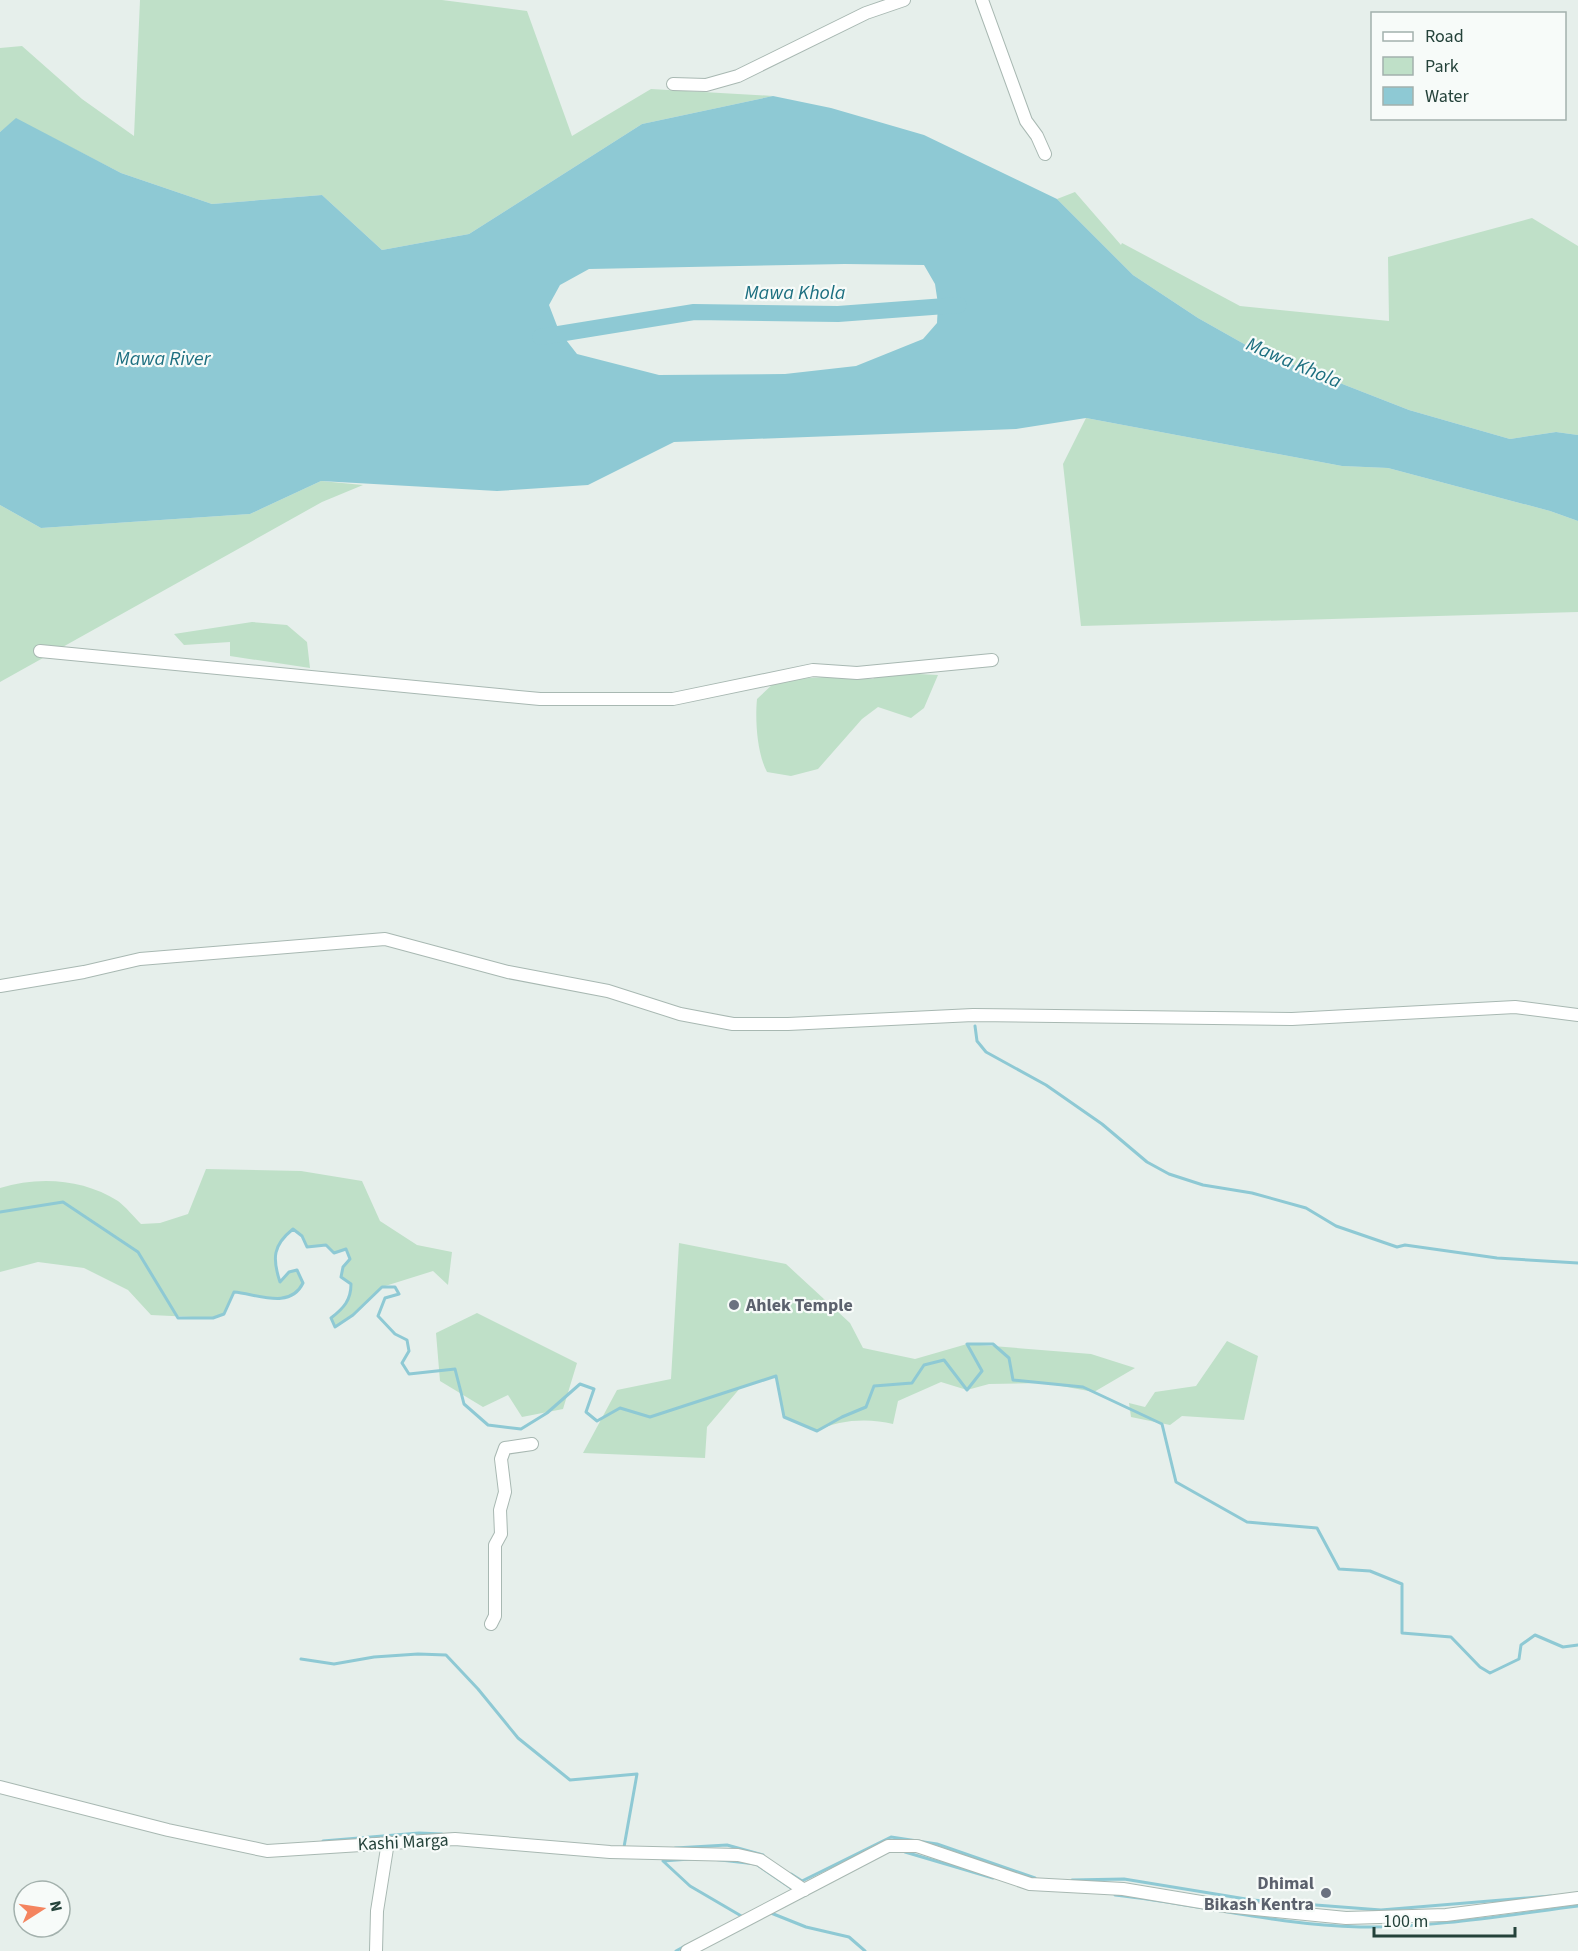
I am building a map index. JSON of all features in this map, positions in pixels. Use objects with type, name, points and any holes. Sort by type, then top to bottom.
[{"type":"street","points":[[674,84],[706,85],[738,76],[856,17],[904,0]]},
{"type":"street","points":[[982,0],[1026,122],[1037,136],[1045,154]]},
{"type":"street","points":[[40,651],[540,699],[673,699],[813,670],[857,673],[992,660]]},
{"type":"street","points":[[0,986],[84,972],[140,959],[385,939],[508,972],[608,991],[680,1014],[733,1024],[1042,1015],[1139,1019],[1292,1019],[1515,1007],[1578,1015]]},
{"type":"street","points":[[491,1624],[495,1616],[495,1545],[501,1534],[500,1510],[505,1492],[501,1459],[505,1448],[532,1444]]},
{"type":"street","name":"Kashi Marga","points":[[0,1787],[168,1830],[267,1851],[455,1839],[610,1852],[738,1855],[760,1860],[804,1890]]},
{"type":"street","points":[[376,1951],[377,1911],[387,1842]]},
{"type":"street","points":[[687,1951],[888,1846],[917,1846],[1030,1884],[1123,1889],[1225,1906],[1346,1918],[1446,1915],[1578,1898]]},
{"type":"green space","points":[[140,0],[442,0],[527,11],[572,136],[651,89],[773,96],[642,124],[469,234],[382,250],[322,195],[212,204],[121,173],[16,119],[0,132],[0,48],[22,46],[82,99],[134,136]]},
{"type":"green space","points":[[1075,192],[1121,245],[1122,243],[1240,306],[1389,321],[1388,257],[1532,218],[1578,246],[1578,435],[1556,432],[1510,439],[1409,410],[1253,349],[1198,318],[1133,275],[1057,199]]},
{"type":"green space","points":[[1086,418],[1342,466],[1388,468],[1550,511],[1578,521],[1578,612],[1081,626],[1063,464]]},
{"type":"green space","points":[[321,481],[363,485],[322,502],[0,682],[0,505],[41,528],[250,514]]},
{"type":"green space","points":[[252,622],[287,625],[307,642],[310,668],[230,656],[230,642],[184,645],[174,634]]},
{"type":"green space","points":[[880,672],[938,675],[924,708],[911,718],[878,707],[862,719],[818,769],[791,776],[767,772],[757,737],[757,699],[774,683],[792,679],[845,676],[873,679]]},
{"type":"green space","points":[[206,1169],[301,1171],[362,1181],[380,1221],[417,1245],[452,1252],[448,1285],[433,1271],[382,1287],[353,1315],[335,1327],[331,1318],[346,1303],[351,1290],[351,1284],[341,1277],[343,1267],[350,1259],[347,1249],[334,1253],[326,1245],[307,1247],[302,1236],[293,1229],[278,1246],[275,1259],[280,1281],[289,1272],[297,1270],[303,1283],[297,1291],[282,1298],[234,1292],[224,1314],[213,1318],[151,1315],[128,1290],[84,1268],[38,1262],[0,1272],[0,1188],[45,1181],[76,1184],[118,1201],[141,1224],[160,1223],[188,1214]]},
{"type":"green space","points":[[679,1243],[786,1264],[850,1323],[863,1348],[915,1359],[967,1344],[1091,1354],[1135,1368],[1094,1392],[1045,1383],[989,1384],[967,1390],[941,1382],[898,1401],[893,1424],[855,1421],[835,1424],[817,1431],[784,1417],[776,1376],[741,1387],[707,1427],[705,1458],[583,1453],[617,1390],[671,1379]]},
{"type":"green space","points":[[477,1313],[577,1363],[563,1409],[522,1417],[508,1395],[483,1407],[440,1381],[436,1333]]},
{"type":"green space","points":[[1227,1341],[1258,1356],[1244,1420],[1182,1416],[1170,1425],[1131,1417],[1129,1403],[1145,1407],[1155,1392],[1196,1386]]},
{"type":"water","name":"Mawa River","points":[[773,96],[831,108],[924,135],[1057,199],[1133,275],[1198,318],[1253,349],[1409,410],[1510,439],[1556,432],[1578,435],[1578,521],[1550,511],[1388,468],[1342,466],[1086,418],[1016,429],[674,442],[588,485],[497,491],[321,481],[250,514],[41,528],[0,505],[0,132],[16,118],[121,173],[212,204],[322,195],[382,250],[469,234],[642,124]],"holes":[[[845,264],[924,265],[935,284],[938,304],[937,323],[923,339],[856,366],[785,374],[659,375],[577,354],[559,331],[549,305],[560,285],[589,269]]]},
{"type":"waterway","name":"Mawa Khola","points":[[540,337],[694,312],[838,314],[959,305]]},
{"type":"waterway","points":[[975,1026],[977,1041],[986,1052],[1046,1085],[1102,1124],[1147,1162],[1169,1174],[1203,1185],[1252,1193],[1306,1208],[1336,1226],[1397,1247],[1405,1245],[1497,1258],[1578,1263]]},
{"type":"waterway","points":[[0,1212],[63,1202],[138,1252],[178,1318],[213,1318],[224,1314],[234,1292],[282,1298],[297,1291],[303,1283],[297,1270],[289,1272],[280,1282],[275,1259],[278,1246],[293,1229],[302,1236],[307,1247],[326,1245],[334,1253],[346,1249],[350,1259],[343,1267],[341,1277],[351,1284],[351,1290],[346,1303],[331,1318],[335,1327],[353,1315],[382,1287],[395,1287],[399,1294],[385,1298],[378,1316],[395,1334],[407,1340],[409,1351],[402,1363],[409,1374],[455,1369],[464,1404],[488,1425],[521,1429],[547,1413],[580,1384],[594,1389],[586,1412],[597,1421],[620,1408],[650,1417],[776,1376],[784,1417],[817,1431],[866,1407],[874,1386],[912,1383],[924,1365],[944,1360],[967,1390],[982,1371],[967,1344],[993,1344],[1009,1358],[1013,1380],[1083,1387],[1162,1424],[1176,1482],[1247,1522],[1317,1528],[1339,1569],[1370,1571],[1402,1584],[1402,1633],[1451,1637],[1480,1667],[1490,1673],[1519,1659],[1521,1645],[1535,1635],[1563,1647],[1578,1645]]},
{"type":"waterway","points":[[301,1659],[334,1664],[374,1657],[446,1655],[478,1689],[518,1738],[570,1780],[637,1774],[624,1847]]},
{"type":"waterway","points":[[323,1841],[419,1833],[442,1834]]},
{"type":"waterway","points":[[791,1874],[802,1881],[891,1837],[937,1844],[1035,1878]]},
{"type":"waterway","points":[[675,1848],[727,1845],[763,1855]]},
{"type":"waterway","points":[[905,1852],[993,1878]]},
{"type":"waterway","points":[[703,1858],[756,1864],[794,1890],[743,1917],[690,1886],[663,1861],[703,1858]]},
{"type":"waterway","points":[[1072,1880],[1124,1879],[1252,1900],[1381,1910],[1551,1896]]},
{"type":"waterway","points":[[1115,1895],[1298,1922],[1360,1927],[1441,1923],[1578,1906]]},
{"type":"waterway","points":[[771,1913],[806,1927],[849,1937],[865,1951]]},
{"type":"waterway","points":[[676,1951],[685,1946]]},
{"type":"place","name":"Ahlek Temple","points":[[734,1305]]},
{"type":"place","name":"Dhimal Bikash Kentra","points":[[1326,1893]]}]
